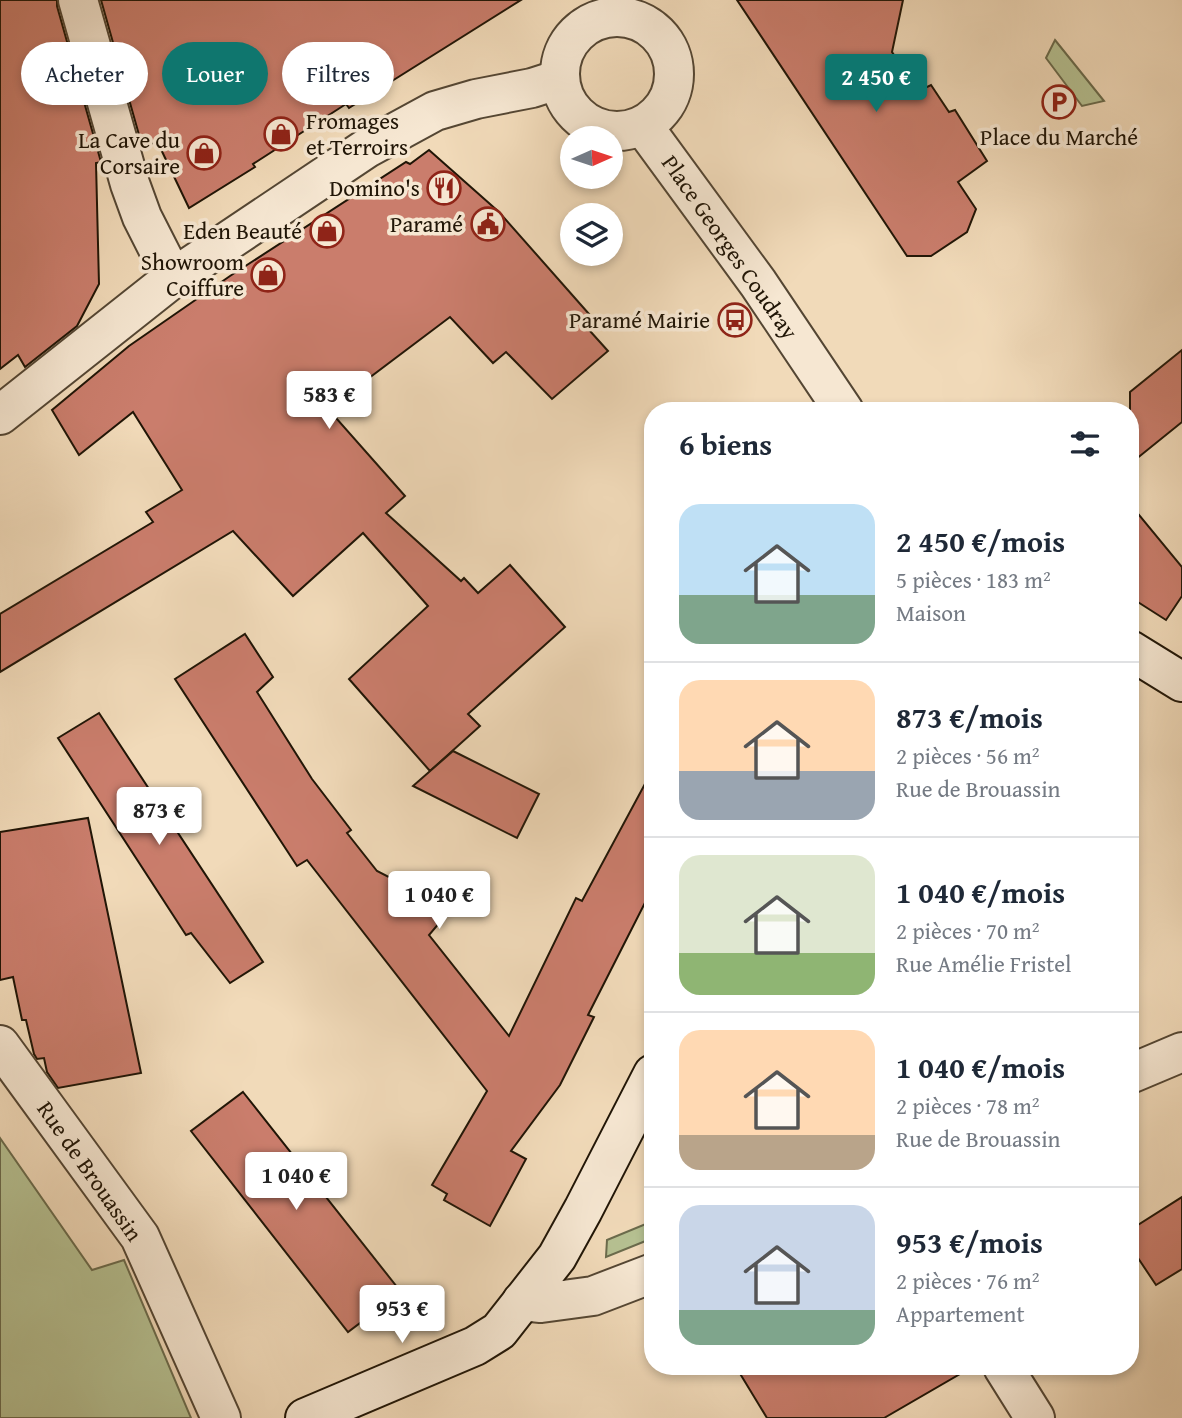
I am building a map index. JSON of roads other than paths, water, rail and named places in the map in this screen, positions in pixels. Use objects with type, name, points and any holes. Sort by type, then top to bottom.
[{"type":"street","points":[[78,0],[130,184],[142,218],[173,278]]},
{"type":"street","points":[[655,14],[673,59],[675,78],[670,98],[659,114],[643,126],[627,131],[592,127],[576,115],[565,99],[559,79],[561,61],[568,43],[581,29],[597,20],[616,16],[634,19],[655,14]]},
{"type":"street","points":[[0,415],[173,278],[367,148],[435,110],[532,88],[559,79]]},
{"type":"street","name":"Place Georges Coudray","points":[[643,126],[758,283],[838,402]]},
{"type":"street","points":[[1139,656],[1182,682]]},
{"type":"street","name":"Rue de Brouassin","points":[[0,1045],[140,1237],[220,1418]]},
{"type":"street","points":[[1139,1069],[1182,1052]]},
{"type":"street","points":[[305,1418],[475,1346],[499,1331],[557,1257],[644,1091]]},
{"type":"street","points":[[522,1301],[541,1303],[593,1296],[644,1276]]},
{"type":"street","points":[[1008,1375],[1035,1418]]},
{"type":"place","name":"Place du Marché","points":[[1059,102]]},
{"type":"place","name":"Fromages et Terroirs","points":[[281,134]]},
{"type":"place","name":"La Cave du Corsaire","points":[[204,153]]},
{"type":"place","name":"Domino's","points":[[444,188]]},
{"type":"place","name":"Paramé","points":[[488,224]]},
{"type":"place","name":"Eden Beauté","points":[[327,231]]},
{"type":"place","name":"Showroom Coiffure","points":[[268,275]]},
{"type":"place","name":"Paramé Mairie","points":[[735,320]]}]
